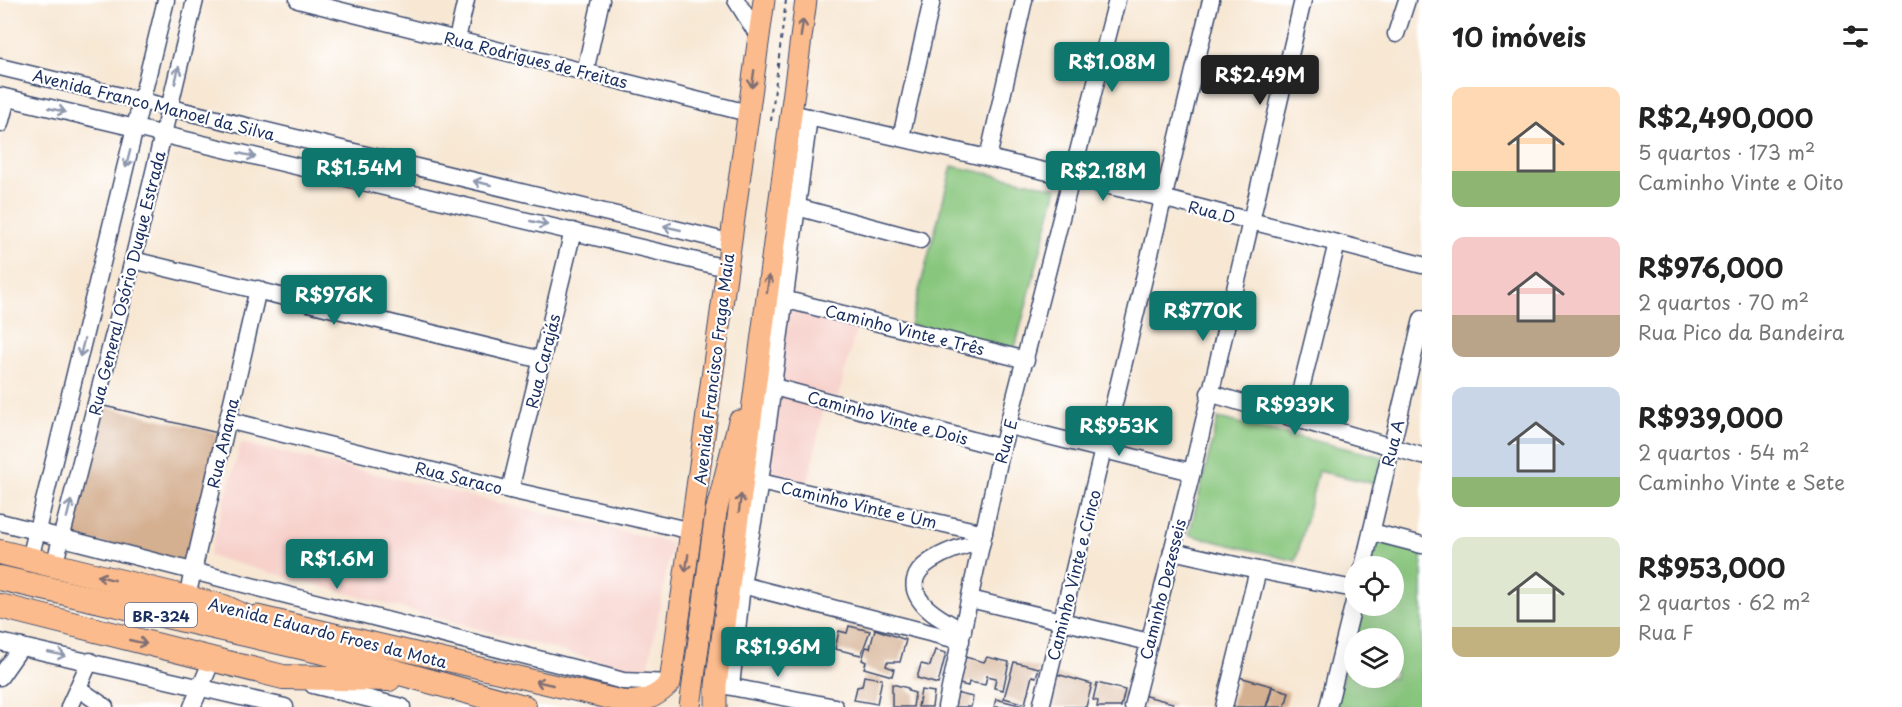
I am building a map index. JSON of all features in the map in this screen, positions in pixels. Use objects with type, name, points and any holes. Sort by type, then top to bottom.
[{"type":"highway","name":"Avenida Eduardo Froes da Mota","points":[[0,552],[224,607]]},
{"type":"highway","name":"Avenida Eduardo Froes da Mota","points":[[0,578],[323,652],[524,707]]},
{"type":"highway","name":"Avenida Eduardo Froes da Mota","points":[[0,606],[283,677],[425,680]]},
{"type":"highway","points":[[224,607],[323,652]]},
{"type":"main road","name":"Avenida Francisco Fraga Maia","points":[[669,683],[692,531],[729,242],[764,0]]},
{"type":"main road","points":[[716,707],[724,686],[761,342],[800,115],[806,0]]},
{"type":"main road","points":[[690,707],[717,506],[720,325]]},
{"type":"main road","points":[[717,506],[761,342]]},
{"type":"main road","name":"Avenida Eduardo Froes da Mota","points":[[224,607],[306,629],[621,701],[647,700],[662,692],[669,683]]},
{"type":"main road","points":[[669,683],[680,697],[689,699],[697,699],[724,686]]},
{"type":"street","name":"Rua General Osório Duque Estrada","points":[[30,559],[166,0]]},
{"type":"street","name":"Rua General Osório Duque Estrada","points":[[54,566],[133,260],[195,0]]},
{"type":"street","name":"Rua Rodrigues de Freitas","points":[[298,0],[325,3],[748,113]]},
{"type":"street","points":[[457,39],[466,0]]},
{"type":"street","points":[[585,72],[601,0]]},
{"type":"street","points":[[736,0],[759,37]]},
{"type":"street","points":[[901,137],[932,0]]},
{"type":"street","points":[[988,158],[1024,0]]},
{"type":"street","name":"Rua E","points":[[946,707],[1002,448],[1074,178],[1117,0]]},
{"type":"street","name":"Caminho Vinte e Cinco","points":[[1041,707],[1210,0]]},
{"type":"street","name":"Caminho Dezesseis","points":[[1133,707],[1192,472],[1302,0]]},
{"type":"street","points":[[1396,34],[1407,0]]},
{"type":"street","name":"Avenida Franco Manoel da Silva","points":[[0,67],[729,242]]},
{"type":"street","name":"Avenida Franco Manoel da Silva","points":[[3,97],[726,268]]},
{"type":"street","points":[[0,124],[3,97]]},
{"type":"street","points":[[760,482],[796,207],[800,115]]},
{"type":"street","name":"Rua D","points":[[800,115],[1162,198],[1422,265]]},
{"type":"street","points":[[796,207],[920,240]]},
{"type":"street","name":"Rua Carajás","points":[[510,490],[573,231]]},
{"type":"street","points":[[1294,417],[1337,243]]},
{"type":"street","points":[[133,260],[542,360]]},
{"type":"street","name":"Rua Anama","points":[[187,597],[258,289]]},
{"type":"street","name":"Caminho Vinte e Três","points":[[783,299],[1026,360]]},
{"type":"street","name":"Rua A","points":[[1366,556],[1391,446],[1419,354],[1422,319]]},
{"type":"street","name":"Caminho Vinte e Dois","points":[[774,387],[1002,448]]},
{"type":"street","points":[[1209,393],[1422,456]]},
{"type":"street","name":"Rua Saraco","points":[[227,420],[510,490],[692,531]]},
{"type":"street","points":[[1009,426],[1192,472]]},
{"type":"street","name":"Caminho Vinte e Um","points":[[724,686],[760,482],[983,537]]},
{"type":"street","points":[[0,522],[623,681],[669,683]]},
{"type":"street","points":[[1372,532],[1422,545]]},
{"type":"street","points":[[962,636],[924,605],[917,595],[916,583],[919,572],[928,561],[983,537]]},
{"type":"street","points":[[1172,551],[1344,587]]},
{"type":"street","points":[[1224,707],[1258,570]]},
{"type":"street","points":[[742,585],[962,636]]},
{"type":"street","points":[[970,599],[1149,642]]},
{"type":"street","points":[[1328,707],[1351,616]]},
{"type":"street","points":[[0,642],[285,707]]},
{"type":"street","points":[[0,677],[21,646]]},
{"type":"street","points":[[192,707],[212,660]]},
{"type":"street","points":[[69,707],[90,662]]},
{"type":"street","points":[[283,677],[402,707]]},
{"type":"street","points":[[724,686],[835,707]]},
{"type":"street","points":[[78,688],[105,707]]},
{"type":"shaded area","points":[[787,306],[858,323],[838,398],[779,382]]},
{"type":"shaded area","points":[[777,392],[824,406],[807,488],[765,478]]},
{"type":"shaded area","points":[[241,443],[672,543],[647,674],[209,556]]},
{"type":"green space","points":[[952,166],[1057,188],[1015,348],[910,325]]},
{"type":"green space","points":[[1218,418],[1383,457],[1376,484],[1318,471],[1296,561],[1189,535]]},
{"type":"green space","points":[[1378,542],[1422,553],[1422,707],[1335,707],[1344,672],[1344,688],[1404,688],[1404,628],[1355,628],[1358,616],[1404,616],[1404,556],[1374,556]]},
{"type":"building","points":[[100,405],[218,433],[189,564],[67,535]]},
{"type":"building","points":[[849,626],[870,631],[861,655],[835,649],[839,631],[847,633]]},
{"type":"building","points":[[875,629],[906,640],[900,662],[887,662],[886,666],[894,669],[892,676],[864,668],[866,662],[862,660],[866,647],[870,648]]},
{"type":"building","points":[[935,650],[946,653],[938,684],[917,678],[921,664],[930,666]]},
{"type":"building","points":[[965,657],[984,662],[987,657],[1009,662],[1003,690],[994,688],[996,678],[987,676],[985,685],[969,682],[968,686],[959,684]]},
{"type":"building","points":[[1014,662],[1039,668],[1036,677],[1032,676],[1025,704],[1004,698]]},
{"type":"building","points":[[1053,673],[1092,684],[1086,707],[1045,707]]},
{"type":"building","points":[[864,676],[882,679],[877,704],[854,700],[857,687],[862,686]]},
{"type":"building","points":[[1239,677],[1272,686],[1266,707],[1231,707]]},
{"type":"building","points":[[1097,683],[1125,690],[1121,707],[1097,707],[1098,701],[1093,700]]},
{"type":"building","points":[[892,684],[908,688],[908,691],[915,693],[913,707],[892,707]]},
{"type":"building","points":[[1272,687],[1289,692],[1285,707],[1267,707]]},
{"type":"building","points":[[921,690],[934,692],[932,707],[918,707]]},
{"type":"building","points":[[955,693],[973,697],[971,707],[952,707]]},
{"type":"building","points":[[1142,695],[1173,703],[1172,707],[1139,707]]},
{"type":"building","points":[[996,699],[1023,706],[1023,707],[994,707]]}]
